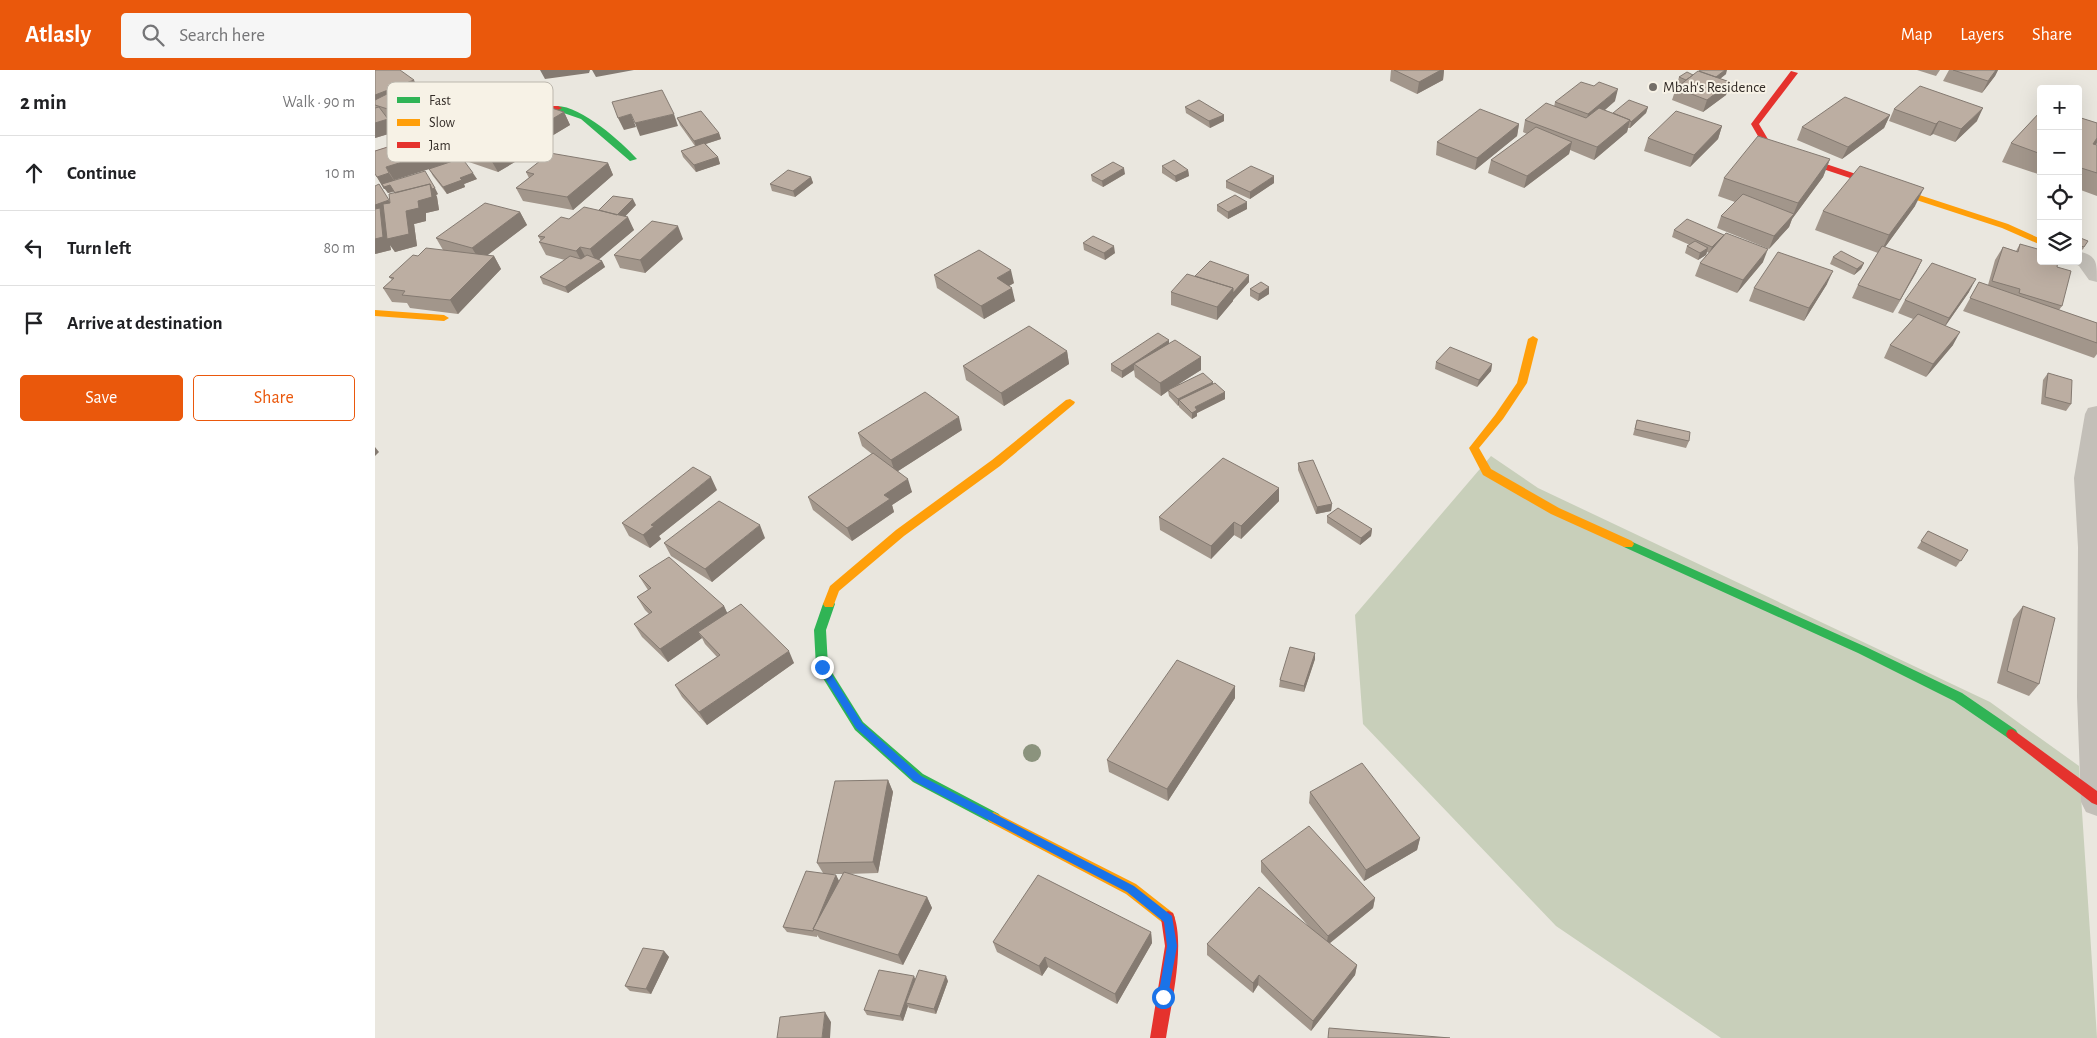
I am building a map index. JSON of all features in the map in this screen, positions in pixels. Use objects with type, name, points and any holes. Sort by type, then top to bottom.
[{"type":"street","points":[[1794,73],[1755,124],[1769,148],[2005,226],[2037,240]]},
{"type":"street","points":[[553,108],[562,108],[583,116],[633,159]]},
{"type":"street","points":[[375,154],[387,150]]},
{"type":"street","points":[[2082,259],[2087,261],[2097,275]]},
{"type":"street","points":[[375,312],[444,318]]},
{"type":"street","points":[[1533,339],[1522,383],[1499,417],[1474,448],[1487,472],[1555,511],[1862,650],[1958,697],[2030,746],[2097,800]]},
{"type":"street","points":[[1070,402],[996,463],[900,533],[834,590],[820,630],[822,667],[859,726],[918,778],[1131,889],[1169,919],[1172,946],[1158,1038]]},
{"type":"street","points":[[2097,414],[2087,478],[2092,547],[2097,800]]},
{"type":"green space","points":[[1491,456],[1538,488],[1990,702],[2079,766],[2097,1038],[1721,1038],[1556,926],[1363,724],[1355,615]]},
{"type":"building","points":[[375,70],[400,70],[414,80],[409,82],[387,82],[387,90],[375,95]]},
{"type":"building","points":[[1394,70],[1441,70],[1419,82]]},
{"type":"building","points":[[1725,70],[1716,77],[1699,71]]},
{"type":"building","points":[[1953,70],[1996,70],[1988,81]]},
{"type":"building","points":[[1698,71],[1730,82],[1707,100],[1676,88]]},
{"type":"building","points":[[1687,72],[1693,75],[1686,80],[1679,77]]},
{"type":"building","points":[[1581,82],[1594,86],[1599,82],[1618,89],[1588,114],[1555,102]]},
{"type":"building","points":[[1920,86],[1983,108],[1961,129],[1939,121],[1936,124],[1894,109]]},
{"type":"building","points":[[662,90],[674,114],[635,123],[631,114],[618,118],[612,102]]},
{"type":"building","points":[[387,94],[387,109],[375,105],[375,100]]},
{"type":"building","points":[[1845,97],[1890,115],[1848,147],[1802,127]]},
{"type":"building","points":[[1199,100],[1224,115],[1209,121],[1185,107]]},
{"type":"building","points":[[1629,100],[1648,107],[1631,122],[1613,113]]},
{"type":"building","points":[[1546,103],[1586,118],[1599,108],[1630,120],[1597,147],[1525,120]]},
{"type":"building","points":[[379,107],[387,119],[375,123],[375,108]]},
{"type":"building","points":[[553,108],[564,112],[553,119]]},
{"type":"building","points":[[1480,109],[1519,124],[1477,158],[1437,142]]},
{"type":"building","points":[[701,111],[719,133],[694,141],[677,118]]},
{"type":"building","points":[[1676,111],[1722,126],[1694,155],[1648,138]]},
{"type":"building","points":[[2037,115],[2037,153],[2011,143]]},
{"type":"building","points":[[2082,118],[2097,123],[2097,138],[2093,144],[2097,145],[2097,173],[2082,168]]},
{"type":"building","points":[[1536,127],[1572,142],[1527,176],[1491,160]]},
{"type":"building","points":[[1758,136],[1830,159],[1798,203],[1724,178]]},
{"type":"building","points":[[704,143],[718,157],[694,165],[681,151]]},
{"type":"building","points":[[387,147],[387,162],[402,162],[386,167],[389,173],[377,177],[375,174],[375,151]]},
{"type":"building","points":[[553,154],[608,163],[567,197],[516,188],[534,174],[526,172],[539,162],[553,162]]},
{"type":"building","points":[[1174,160],[1188,170],[1175,176],[1162,166]]},
{"type":"building","points":[[450,162],[465,162],[473,173],[460,178],[462,180],[443,187],[429,169]]},
{"type":"building","points":[[1113,162],[1124,168],[1102,181],[1091,175]]},
{"type":"building","points":[[1251,166],[1274,176],[1250,192],[1226,181]]},
{"type":"building","points":[[1860,166],[1924,188],[1889,235],[1823,211]]},
{"type":"building","points":[[788,170],[811,177],[793,191],[770,184]]},
{"type":"building","points":[[425,171],[435,188],[432,189],[430,184],[395,193],[390,185],[384,187],[382,184]]},
{"type":"building","points":[[379,184],[389,200],[375,205],[375,186]]},
{"type":"building","points":[[430,184],[432,197],[418,201],[419,208],[406,211],[409,234],[387,239],[383,204],[390,203],[389,194]]},
{"type":"building","points":[[1743,194],[1794,214],[1774,236],[1721,216]]},
{"type":"building","points":[[1235,195],[1247,202],[1228,212],[1217,205]]},
{"type":"building","points":[[613,196],[633,199],[617,215],[599,210]]},
{"type":"building","points":[[485,203],[520,212],[472,248],[436,238]]},
{"type":"building","points":[[584,207],[628,217],[590,249],[580,247],[576,251],[539,242],[545,237],[538,236],[561,217],[569,219]]},
{"type":"building","points":[[380,208],[383,237],[375,239],[375,209]]},
{"type":"building","points":[[1687,219],[1724,235],[1712,247],[1674,230]]},
{"type":"building","points":[[652,221],[678,226],[640,260],[614,255]]},
{"type":"building","points":[[1726,233],[1768,249],[1743,280],[1700,263]]},
{"type":"building","points":[[1093,236],[1114,246],[1104,253],[1083,243]]},
{"type":"building","points":[[2082,239],[2088,241],[2084,247],[2082,246]]},
{"type":"building","points":[[1695,241],[1708,248],[1700,253],[1687,246]]},
{"type":"building","points":[[2020,244],[2037,249],[2037,265],[2057,265],[2057,267],[2071,271],[2062,306],[2019,293],[2020,289],[1992,281],[2003,247],[2018,252]]},
{"type":"building","points":[[1882,246],[1922,260],[1900,300],[1858,285]]},
{"type":"building","points":[[426,248],[494,256],[450,300],[402,295],[405,291],[383,288],[394,278],[389,277],[413,255],[418,256]]},
{"type":"building","points":[[979,250],[1011,270],[997,278],[1012,288],[981,306],[934,275]]},
{"type":"building","points":[[1841,251],[1864,263],[1857,269],[1833,257]]},
{"type":"building","points":[[1778,252],[1833,271],[1809,308],[1754,288]]},
{"type":"building","points":[[587,255],[602,261],[565,287],[540,277],[570,256],[581,259]]},
{"type":"building","points":[[1210,261],[1249,275],[1233,293],[1233,288],[1195,276]]},
{"type":"building","points":[[1932,263],[1976,279],[1949,318],[1905,300]]},
{"type":"building","points":[[1187,274],[1233,288],[1217,307],[1171,292]]},
{"type":"building","points":[[1261,282],[1269,287],[1259,294],[1250,289]]},
{"type":"building","points":[[1979,282],[2097,323],[2097,343],[1970,298]]},
{"type":"building","points":[[1918,314],[1960,332],[1933,364],[1890,345]]},
{"type":"building","points":[[1029,326],[1067,351],[1001,393],[963,366]]},
{"type":"building","points":[[1158,333],[1169,340],[1122,371],[1111,364]]},
{"type":"building","points":[[1175,340],[1201,357],[1160,383],[1134,364]]},
{"type":"building","points":[[1450,347],[1492,364],[1479,380],[1436,362]]},
{"type":"building","points":[[1203,373],[1213,382],[1178,399],[1168,390]]},
{"type":"building","points":[[2048,373],[2072,380],[2071,404],[2045,397]]},
{"type":"building","points":[[1215,383],[1225,392],[1195,407],[1197,410],[1192,413],[1179,400]]},
{"type":"building","points":[[925,392],[959,417],[891,460],[858,433]]},
{"type":"building","points":[[1637,420],[1690,432],[1689,441],[1635,429]]},
{"type":"building","points":[[873,453],[908,479],[884,495],[890,499],[847,528],[808,497]]},
{"type":"building","points":[[1223,458],[1279,488],[1241,526],[1234,522],[1211,546],[1159,517]]},
{"type":"building","points":[[1313,460],[1332,504],[1317,507],[1298,463]]},
{"type":"building","points":[[693,467],[711,477],[651,525],[654,526],[643,535],[622,523]]},
{"type":"building","points":[[719,501],[760,525],[705,569],[664,543]]},
{"type":"building","points":[[1338,508],[1372,529],[1361,538],[1327,516]]},
{"type":"building","points":[[1928,531],[1968,550],[1961,561],[1921,541]]},
{"type":"building","points":[[669,557],[724,606],[660,649],[634,624],[652,612],[637,597],[651,588],[639,576]]},
{"type":"building","points":[[741,604],[789,651],[699,712],[675,685],[720,655],[698,632]]},
{"type":"building","points":[[2023,606],[2055,618],[2039,684],[2007,671]]},
{"type":"building","points":[[1290,647],[1315,653],[1304,686],[1280,680]]},
{"type":"building","points":[[1177,660],[1235,686],[1167,789],[1107,760]]},
{"type":"building","points":[[1362,763],[1420,838],[1366,870],[1310,792]]},
{"type":"building","points":[[888,780],[873,862],[817,863],[835,781]]},
{"type":"building","points":[[1309,826],[1375,898],[1328,936],[1261,861]]},
{"type":"building","points":[[806,871],[836,875],[813,931],[783,927]]},
{"type":"building","points":[[844,872],[927,897],[898,955],[813,929]]},
{"type":"building","points":[[1038,875],[1151,932],[1115,994],[1045,957],[1039,966],[993,942]]},
{"type":"building","points":[[1259,887],[1357,965],[1313,1021],[1259,975],[1253,983],[1207,944]]},
{"type":"building","points":[[643,948],[664,951],[646,989],[625,986]]},
{"type":"building","points":[[879,970],[914,976],[900,1016],[864,1010]]},
{"type":"building","points":[[919,970],[946,976],[934,1009],[906,1003]]},
{"type":"building","points":[[825,1012],[822,1038],[777,1038],[780,1017]]},
{"type":"building","points":[[1329,1028],[1450,1038],[1328,1038]]},
{"type":"traffic: fast","points":[[558,108],[584,117],[633,159]]},
{"type":"traffic: fast","points":[[1628,544],[1862,650],[1958,697],[2012,734]]},
{"type":"traffic: fast","points":[[829,604],[820,630],[822,667],[859,726],[918,778],[994,818]]},
{"type":"traffic: slow","points":[[1901,192],[2005,226],[2037,240]]},
{"type":"traffic: slow","points":[[375,313],[444,318]]},
{"type":"traffic: slow","points":[[1533,339],[1522,383],[1499,417],[1474,448],[1487,472],[1555,511],[1628,544]]},
{"type":"traffic: slow","points":[[829,604],[834,589],[900,533],[996,463],[1070,402]]},
{"type":"traffic: slow","points":[[994,818],[1131,889],[1168,918]]},
{"type":"traffic: jam","points":[[1794,73],[1755,124],[1769,148],[1901,192]]},
{"type":"traffic: jam","points":[[553,108],[558,108]]},
{"type":"traffic: jam","points":[[375,154],[387,150]]},
{"type":"traffic: jam","points":[[2012,734],[2097,799]]},
{"type":"traffic: jam","points":[[1158,1038],[1172,946],[1168,918]]},
{"type":"place","name":"Mbah's Residence","points":[[1653,87]]},
{"type":"route","points":[[822,667],[859,726],[918,778],[1131,889],[1169,919],[1172,946],[1163,997]]}]
